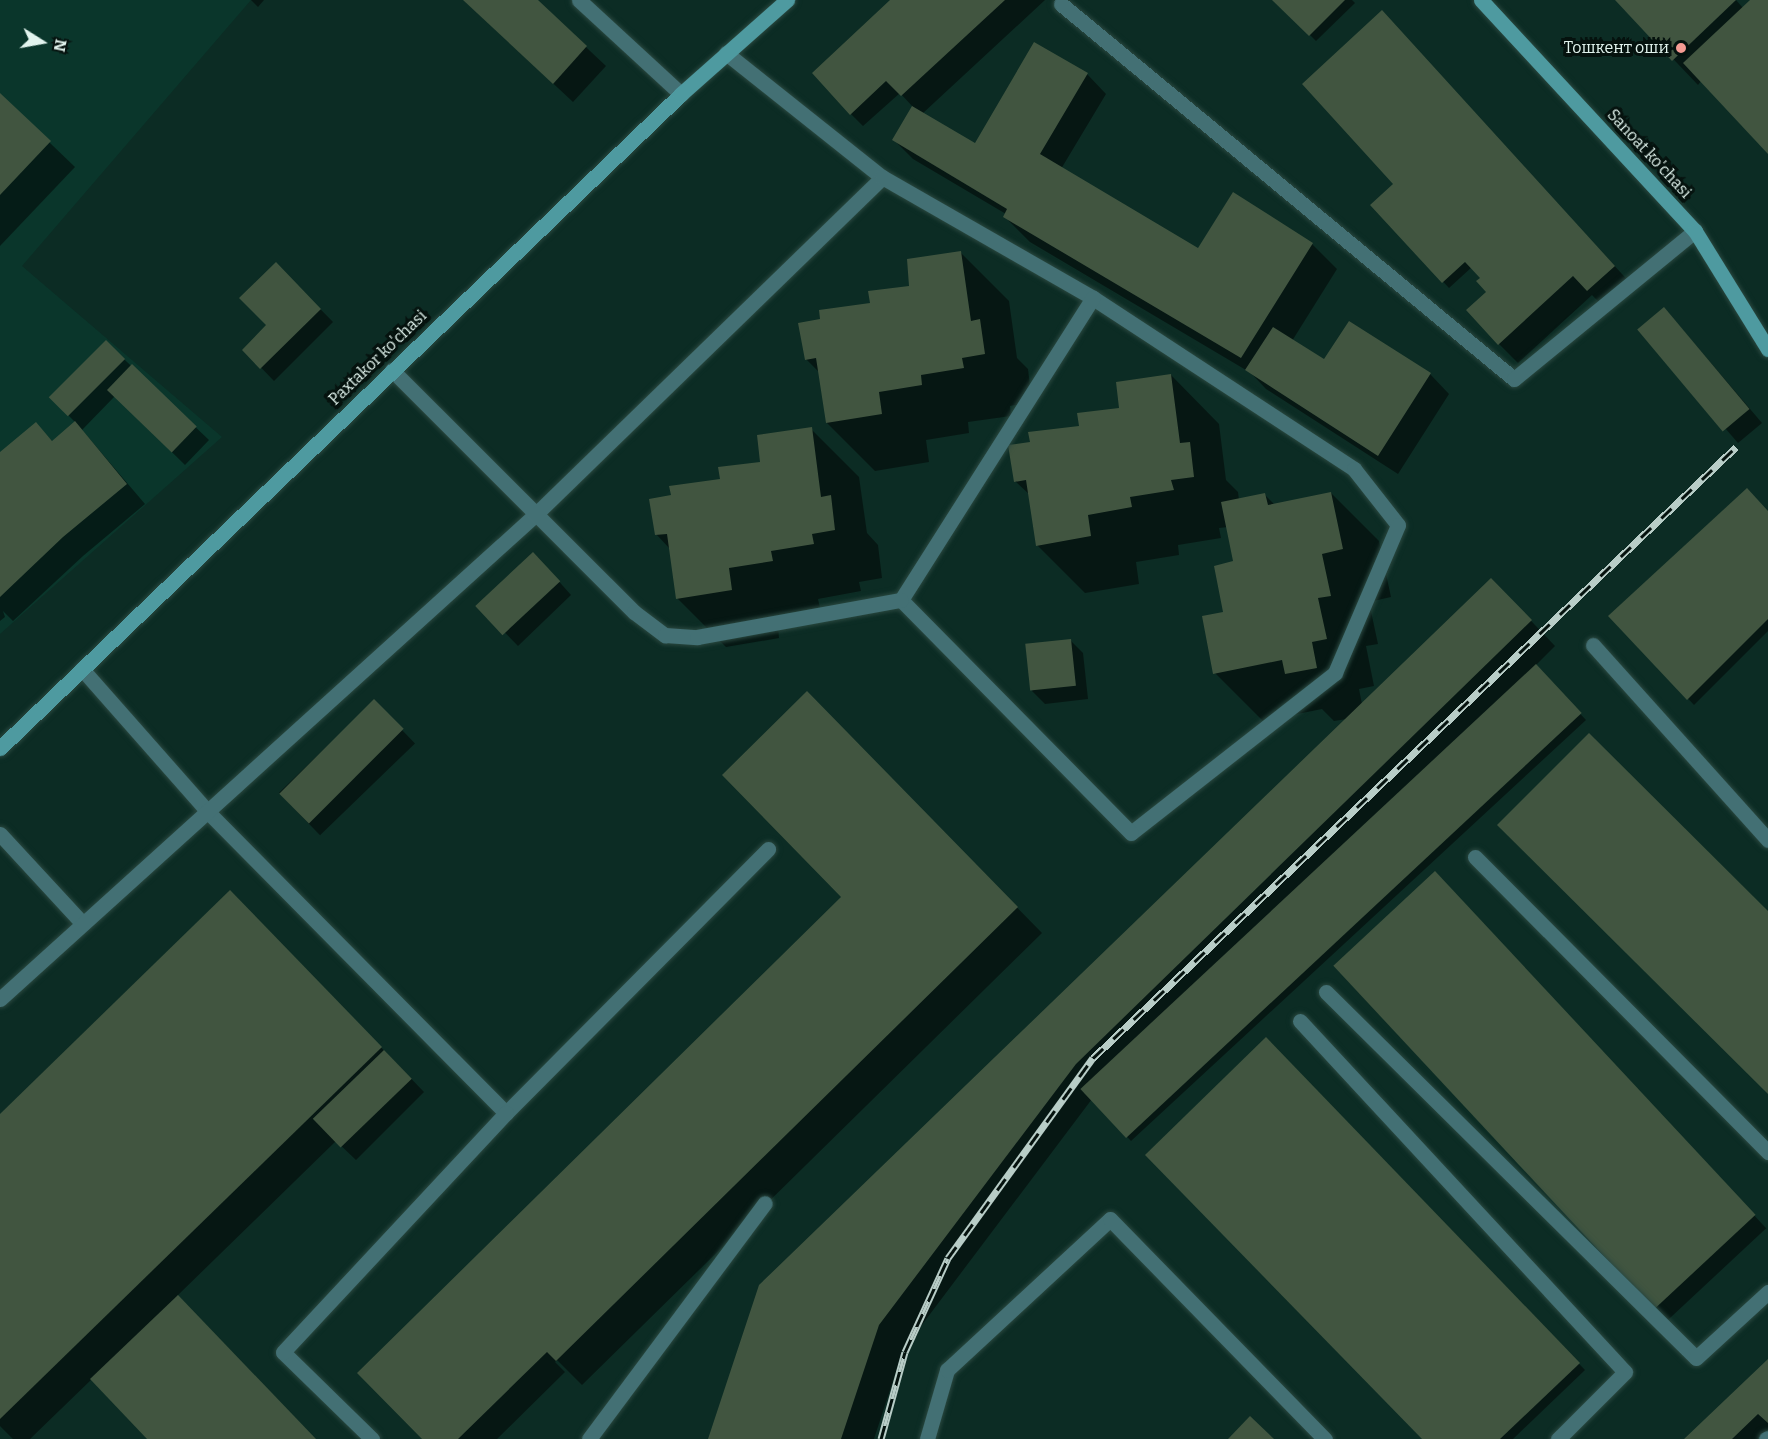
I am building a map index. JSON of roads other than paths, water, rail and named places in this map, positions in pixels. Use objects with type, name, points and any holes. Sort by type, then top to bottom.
[{"type":"main road","name":"Paxtakor ko'chasi","points":[[0,748],[681,94],[787,0]]},
{"type":"main road","name":"Sanoat ko'chasi","points":[[1482,0],[1695,231],[1768,349]]},
{"type":"street","points":[[579,0],[681,94]]},
{"type":"street","points":[[1061,4],[1514,379],[1695,231]]},
{"type":"street","points":[[726,54],[882,177],[1093,298],[1354,470],[1398,525],[1335,673],[1131,833],[901,600]]},
{"type":"street","points":[[0,999],[536,514],[882,177]]},
{"type":"street","points":[[392,370],[634,612],[665,635],[697,637],[901,600],[1093,298]]},
{"type":"street","points":[[1593,645],[1768,840]]},
{"type":"street","points":[[82,669],[207,811],[506,1113]]},
{"type":"street","points":[[0,834],[83,924]]},
{"type":"street","points":[[372,1439],[283,1352],[506,1113],[768,849]]},
{"type":"street","points":[[1475,857],[1768,1152]]},
{"type":"street","points":[[1326,992],[1696,1358],[1768,1292]]},
{"type":"street","points":[[1300,1021],[1625,1372],[1558,1439]]},
{"type":"street","points":[[589,1439],[765,1203]]},
{"type":"street","points":[[927,1439],[947,1370],[1110,1219],[1325,1439]]},
{"type":"railway","points":[[881,1439],[905,1352],[948,1258],[1093,1058],[1736,447]]},
{"type":"place","name":"Тошкент оши","points":[[1681,48]]}]
